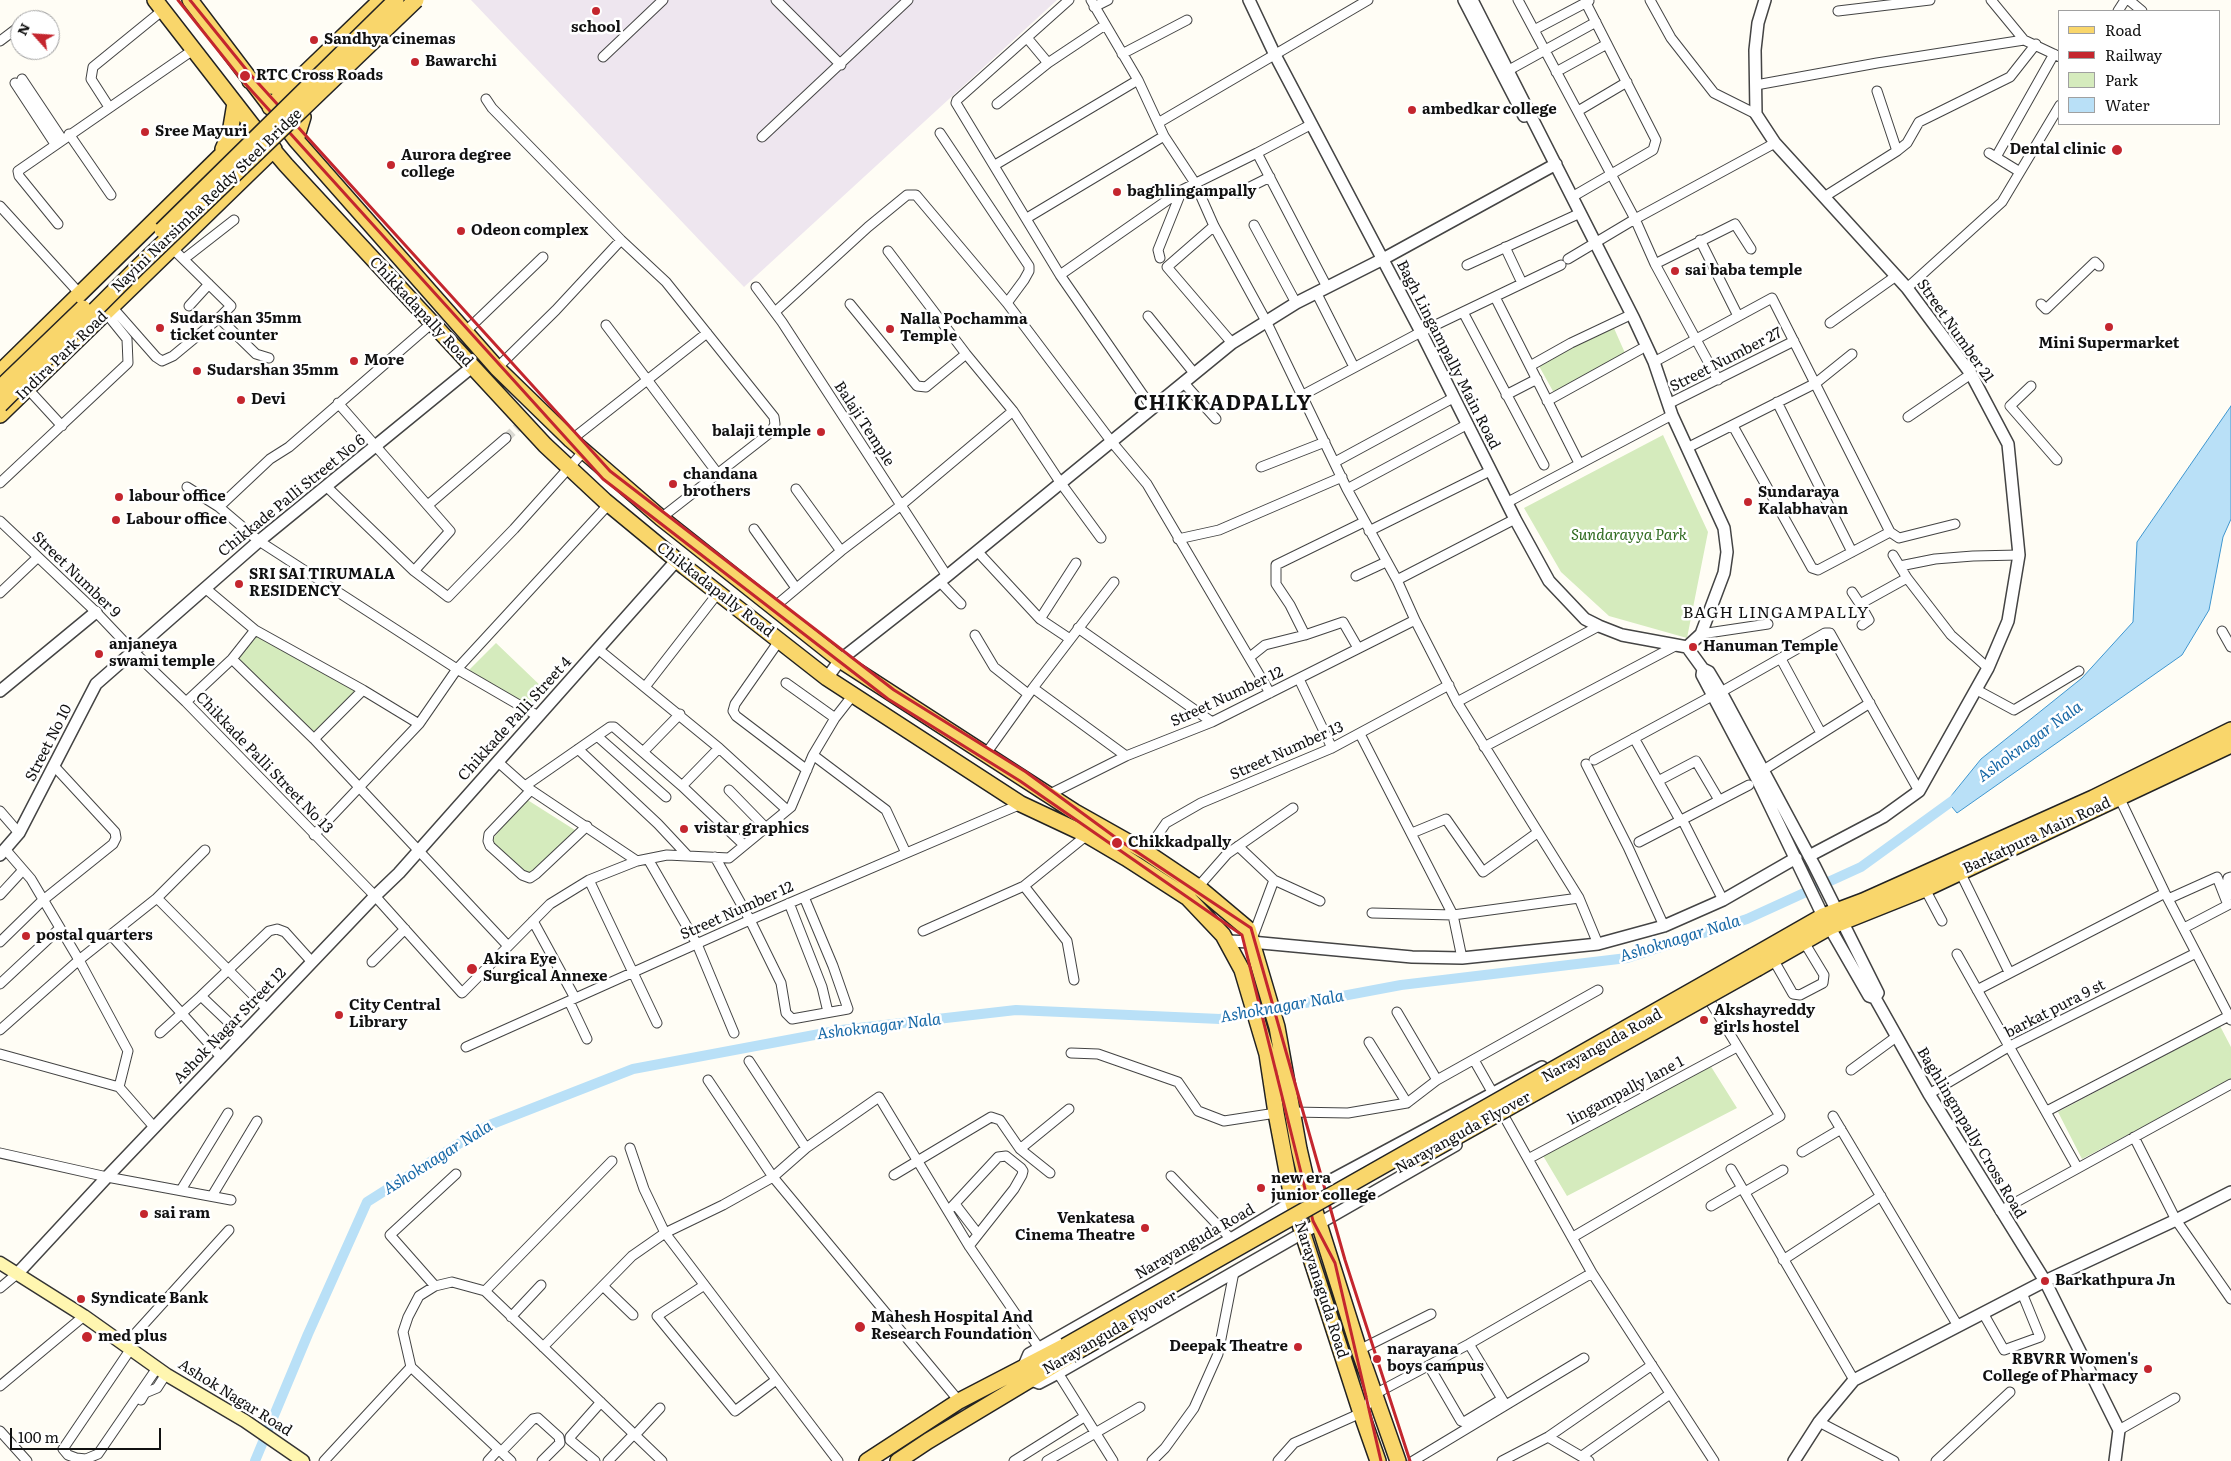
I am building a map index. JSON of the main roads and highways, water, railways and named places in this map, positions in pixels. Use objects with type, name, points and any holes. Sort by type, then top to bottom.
[{"type":"main road","name":"Chikkadapally Road","points":[[190,0],[293,136],[497,368],[571,440],[661,518],[840,660],[1048,795],[1146,852],[1198,887],[1248,929],[1251,942]]},
{"type":"main road","points":[[270,107],[381,0]]},
{"type":"main road","name":"Nayini Narsimha Reddy Steel Bridge","points":[[0,388],[396,0]]},
{"type":"main road","name":"Nayini Narsimha Reddy Steel Bridge","points":[[0,405],[165,241],[416,0]]},
{"type":"main road","points":[[293,136],[303,117],[425,0]]},
{"type":"main road","points":[[159,5],[252,125]]},
{"type":"main road","points":[[341,39],[360,63]]},
{"type":"main road","points":[[250,81],[280,88],[300,78]]},
{"type":"main road","points":[[220,155],[230,133],[234,103]]},
{"type":"main road","name":"Chikkadapally Road","points":[[252,125],[286,165],[472,367],[546,445],[609,504],[676,561],[828,678],[1021,804],[1087,835],[1188,898],[1228,941],[1242,970]]},
{"type":"main road","name":"Indira Park Road","points":[[3,364],[80,294],[252,125]]},
{"type":"main road","name":"Indira Park Road","points":[[0,415],[264,161],[274,149]]},
{"type":"main road","points":[[264,161],[286,165]]},
{"type":"main road","points":[[190,185],[213,210]]},
{"type":"main road","points":[[372,259],[388,245]]},
{"type":"main road","points":[[1762,960],[1830,914],[2093,798],[2231,730]]},
{"type":"main road","name":"Barkatpura Main Road","points":[[1830,914],[1925,888],[2231,745]]},
{"type":"main road","points":[[1762,960],[1804,942],[1830,914]]},
{"type":"main road","name":"Narayanaguda Road","points":[[1251,942],[1278,1027],[1292,1112],[1309,1192],[1359,1350],[1398,1461]]},
{"type":"main road","name":"Narayanguda Flyover","points":[[1026,1374],[1762,960]]},
{"type":"main road","name":"Narayanaguda Road","points":[[1242,970],[1267,1054],[1293,1203],[1360,1412],[1378,1461]]},
{"type":"main road","name":"Ashok Nagar Road","points":[[0,1263],[84,1316],[161,1371],[245,1421],[300,1459]]},
{"type":"main road","points":[[867,1461],[959,1401],[1026,1374]]},
{"type":"main road","points":[[904,1460],[1026,1374]]},
{"type":"water","points":[[2231,406],[2231,519],[2223,537],[2209,610],[2182,655],[1957,813],[1947,801],[1981,759],[2082,678],[2133,622],[2137,542]]},
{"type":"waterway","name":"Ashoknagar Nala","points":[[255,1461],[308,1334],[367,1202],[487,1126],[633,1069],[841,1030],[1016,1010],[1220,1019],[1401,985],[1627,958],[1747,919],[1861,867],[1959,796]]},
{"type":"tunnel","points":[[506,438],[523,422]]},
{"type":"railway","points":[[178,0],[241,79],[603,479],[888,699],[1020,781],[1242,935],[1313,1221],[1335,1263],[1381,1461]]},
{"type":"railway","points":[[190,0],[249,73],[610,471],[894,690],[1026,772],[1119,840],[1251,928],[1345,1260],[1410,1461]]},
{"type":"place","name":"school","points":[[596,11]]},
{"type":"place","name":"Sandhya cinemas","points":[[314,40]]},
{"type":"place","name":"Bawarchi","points":[[415,62]]},
{"type":"place","name":"RTC Cross Roads","points":[[245,76]]},
{"type":"place","name":"ambedkar college","points":[[1412,110]]},
{"type":"place","name":"Sree Mayuri","points":[[145,132]]},
{"type":"place","name":"Dental clinic","points":[[2117,150]]},
{"type":"place","name":"Aurora degree college","points":[[391,165]]},
{"type":"place","name":"baghlingampally","points":[[1117,192]]},
{"type":"place","name":"Odeon complex","points":[[461,231]]},
{"type":"place","name":"sai baba temple","points":[[1675,271]]},
{"type":"place","name":"Mini Supermarket","points":[[2109,327]]},
{"type":"place","name":"Sudarshan 35mm ticket counter","points":[[160,328]]},
{"type":"place","name":"Nalla Pochamma Temple","points":[[890,329]]},
{"type":"place","name":"More","points":[[354,361]]},
{"type":"place","name":"Sudarshan 35mm","points":[[197,371]]},
{"type":"place","name":"Devi","points":[[241,400]]},
{"type":"place","name":"balaji temple","points":[[821,432]]},
{"type":"place","name":"chandana brothers","points":[[673,484]]},
{"type":"place","name":"labour office","points":[[119,497]]},
{"type":"place","name":"Sundaraya Kalabhavan","points":[[1748,502]]},
{"type":"place","name":"Labour office","points":[[116,520]]},
{"type":"place","name":"SRI SAI TIRUMALA RESIDENCY","points":[[239,584]]},
{"type":"place","name":"Hanuman Temple","points":[[1693,647]]},
{"type":"place","name":"anjaneya swami temple","points":[[99,654]]},
{"type":"place","name":"vistar graphics","points":[[684,829]]},
{"type":"place","name":"Chikkadpally","points":[[1117,843]]},
{"type":"place","name":"postal quarters","points":[[26,936]]},
{"type":"place","name":"Akira Eye Surgical Annexe","points":[[472,969]]},
{"type":"place","name":"City Central Library","points":[[339,1015]]},
{"type":"place","name":"Akshayreddy girls hostel","points":[[1704,1020]]},
{"type":"place","name":"new era junior college","points":[[1261,1188]]},
{"type":"place","name":"sai ram","points":[[144,1214]]},
{"type":"place","name":"Venkatesa Cinema Theatre","points":[[1145,1228]]},
{"type":"place","name":"Barkathpura Jn","points":[[2045,1281]]},
{"type":"place","name":"Syndicate Bank","points":[[81,1299]]},
{"type":"place","name":"Mahesh Hospital And Research Foundation","points":[[860,1327]]},
{"type":"place","name":"med plus","points":[[87,1337]]},
{"type":"place","name":"Deepak Theatre","points":[[1298,1347]]},
{"type":"place","name":"narayana boys campus","points":[[1377,1359]]},
{"type":"place","name":"RBVRR Women's College of Pharmacy","points":[[2148,1369]]},
{"type":"district","name":"CHIKKADPALLY","points":[[1223,404]]},
{"type":"district","name":"BAGH LINGAMPALLY","points":[[1776,613]]},
{"type":"park label","name":"Sundarayya Park","points":[[1629,536]]}]
